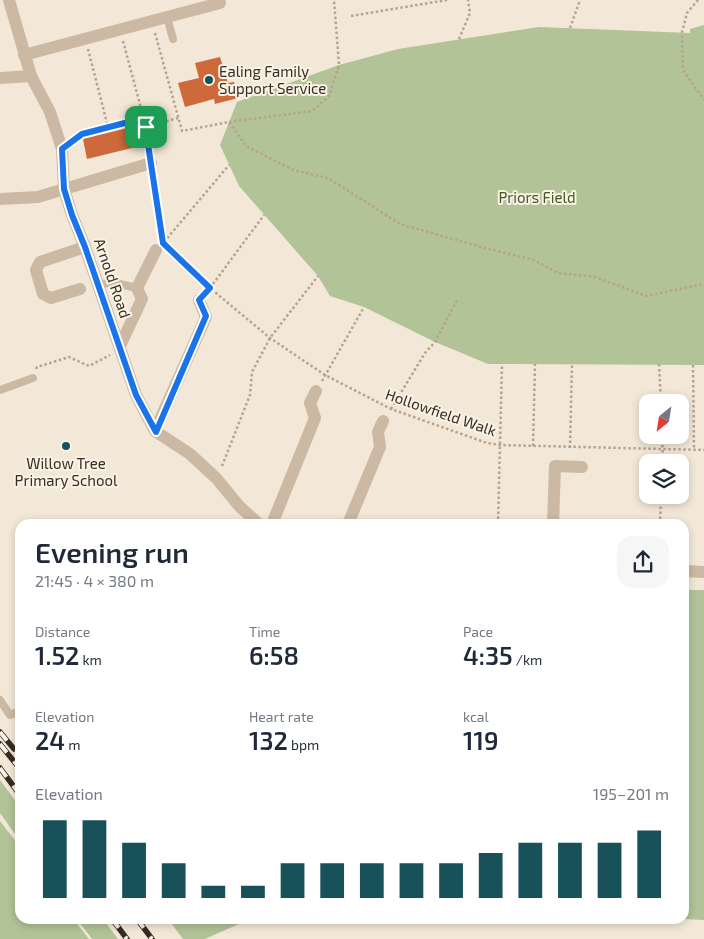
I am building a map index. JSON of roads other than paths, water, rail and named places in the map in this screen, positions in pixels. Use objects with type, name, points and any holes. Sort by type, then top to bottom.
[{"type":"street","name":"Arnold Road","points":[[9,0],[30,76],[50,112],[62,149],[64,189],[72,215],[85,247],[136,395],[156,432],[190,454],[216,478],[240,507],[253,519]]},
{"type":"street","points":[[24,55],[220,3],[219,0]]},
{"type":"street","points":[[0,78],[30,76]]},
{"type":"street","points":[[0,199],[38,197],[150,163]]},
{"type":"street","points":[[80,289],[51,298],[43,294],[36,270],[40,262],[85,247]]},
{"type":"street","points":[[120,346],[142,299],[137,288],[160,247]]},
{"type":"street","points":[[156,432],[206,316],[199,300]]},
{"type":"street","points":[[274,519],[315,418],[310,402],[316,391]]},
{"type":"street","points":[[350,519],[380,447],[378,432],[383,421]]},
{"type":"street","points":[[554,519],[555,466],[582,467]]},
{"type":"street","points":[[689,571],[704,572]]},
{"type":"lane","points":[[167,17],[173,39]]},
{"type":"lane","points":[[98,284],[115,284],[137,288]]},
{"type":"lane","points":[[0,390],[33,378]]},
{"type":"lane","points":[[0,700],[10,714],[15,712]]},
{"type":"railway","points":[[0,732],[14,749]]},
{"type":"railway","points":[[0,744],[15,763]]},
{"type":"railway","points":[[0,768],[15,788]]},
{"type":"railway","points":[[116,924],[127,939]]},
{"type":"railway","points":[[141,924],[152,939]]},
{"type":"place","name":"Ealing Family Support Service","points":[[209,80]]},
{"type":"place","name":"Willow Tree Primary School","points":[[66,446]]},
{"type":"park label","name":"Priors Field","points":[[537,197]]}]
